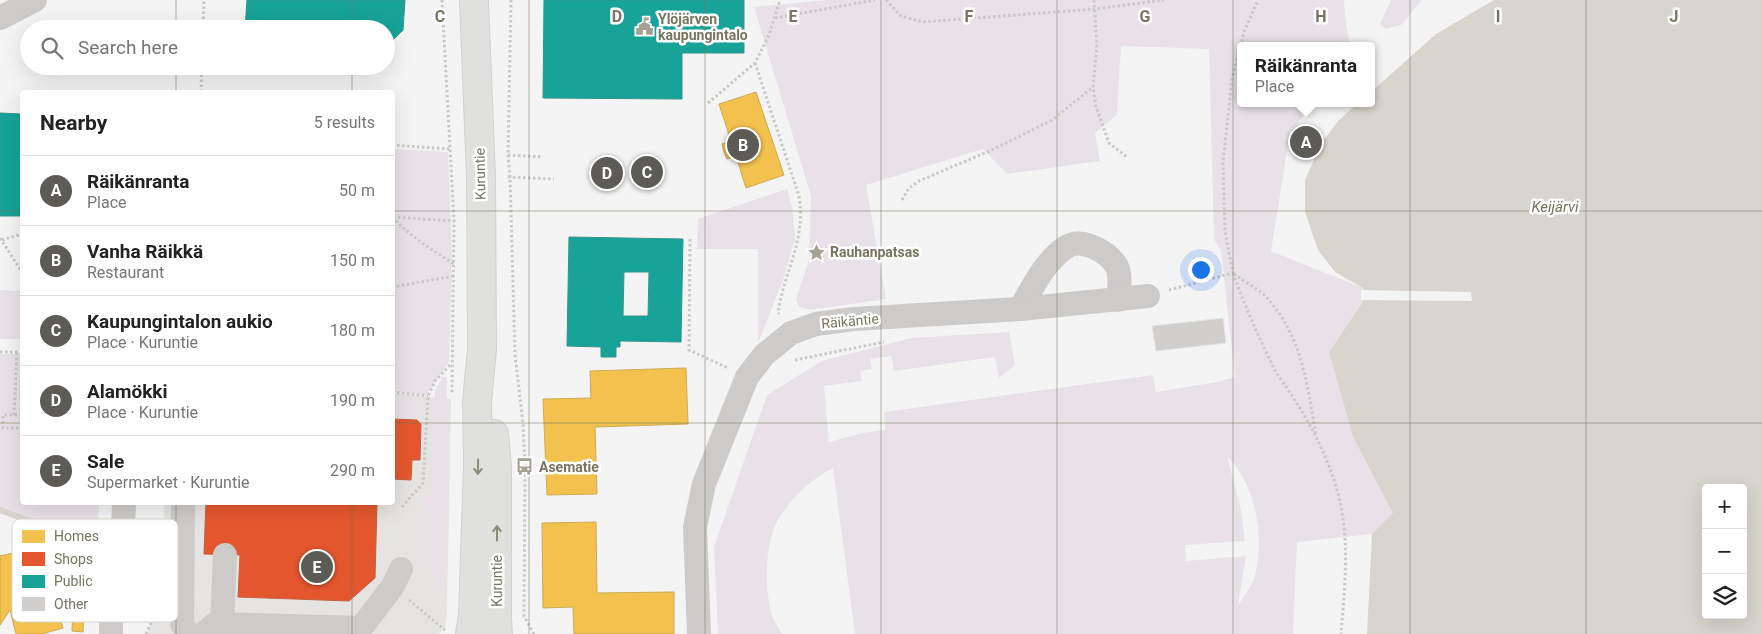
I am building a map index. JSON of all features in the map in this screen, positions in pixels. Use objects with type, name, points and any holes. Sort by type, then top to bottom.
[{"type":"main road","name":"Kuruntie","points":[[451,630],[473,616],[478,474],[477,402],[482,349],[481,177],[474,0]]},
{"type":"main road","name":"Kuruntie","points":[[482,349],[497,467],[498,634]]},
{"type":"street","points":[[0,18],[35,0]]},
{"type":"street","points":[[1020,310],[1051,259],[1068,246],[1088,244],[1105,253],[1117,266],[1120,282],[1118,300]]},
{"type":"street","name":"Räikäntie","points":[[699,634],[695,527],[704,484],[747,377],[764,355],[791,333],[816,324],[854,320],[1020,310],[1148,296]]},
{"type":"street","points":[[123,519],[124,505]]},
{"type":"street","points":[[183,505],[182,624],[188,634]]},
{"type":"street","points":[[225,555],[212,629],[361,631],[397,577]]},
{"type":"path","points":[[203,20],[204,0]]},
{"type":"path","points":[[442,0],[454,221],[452,400]]},
{"type":"path","points":[[510,0],[508,155],[515,354],[523,424],[524,616],[534,634]]},
{"type":"path","points":[[708,103],[755,63],[769,35],[780,0]]},
{"type":"path","points":[[775,18],[875,0]]},
{"type":"path","points":[[886,0],[901,16],[923,22],[1095,9],[1164,0]]},
{"type":"path","points":[[1094,0],[1097,45],[1093,87],[1096,107],[1109,143],[1127,157]]},
{"type":"path","points":[[1241,42],[1258,0]]},
{"type":"path","points":[[1237,59],[1232,78],[1223,162],[1225,232],[1233,273],[1247,309],[1276,371],[1298,404],[1317,438],[1335,482],[1342,514],[1345,556],[1341,634]]},
{"type":"path","points":[[755,63],[799,196],[800,228],[791,267],[781,294],[778,312],[791,333]]},
{"type":"path","points":[[201,90],[202,75]]},
{"type":"path","points":[[902,200],[909,188],[919,181],[994,149],[1052,120],[1093,87]]},
{"type":"path","points":[[395,145],[450,149]]},
{"type":"path","points":[[508,155],[543,157]]},
{"type":"path","points":[[510,177],[554,179]]},
{"type":"path","points":[[395,217],[454,221]]},
{"type":"path","points":[[395,220],[418,241],[454,264]]},
{"type":"path","points":[[20,234],[1,239],[20,269]]},
{"type":"path","points":[[690,239],[688,350],[747,377]]},
{"type":"path","points":[[1148,296],[1233,273]]},
{"type":"path","points":[[1233,273],[1267,298],[1298,346],[1317,438]]},
{"type":"path","points":[[395,286],[454,276]]},
{"type":"path","points":[[791,361],[886,341]]},
{"type":"path","points":[[0,352],[20,352]]},
{"type":"path","points":[[14,415],[16,352]]},
{"type":"path","points":[[402,507],[423,483],[428,396],[435,381],[452,363]]},
{"type":"path","points":[[395,392],[428,396]]},
{"type":"path","points":[[20,415],[3,415],[3,428],[20,428]]},
{"type":"path","points":[[397,577],[451,630]]},
{"type":"shaded area","points":[[827,0],[1344,0],[1349,42],[1237,42],[1237,107],[1306,107],[1289,139],[1271,251],[1363,288],[1364,300],[1329,352],[1353,437],[1394,513],[1372,534],[1297,542],[1293,634],[855,634],[833,468],[815,479],[796,496],[781,515],[772,534],[768,554],[767,578],[769,601],[774,621],[782,634],[718,634],[714,547],[767,395],[822,361],[911,338],[1009,332],[1015,365],[999,378],[995,357],[894,371],[891,356],[870,359],[872,369],[860,371],[862,381],[824,386],[829,442],[862,433],[885,430],[884,412],[1153,375],[1156,392],[1218,382],[1235,377],[1221,251],[1214,239],[1209,49],[1121,46],[1117,115],[1095,133],[1100,161],[1007,174],[983,149],[866,185],[886,299],[810,310],[799,307],[796,299],[809,260],[811,196],[754,7]],"holes":[[[1227,456],[1237,467],[1251,494],[1255,509],[1259,541],[1255,576],[1238,605],[1246,556],[1186,561],[1185,545],[1245,541],[1241,510]]]},
{"type":"shaded area","points":[[1391,0],[1422,0],[1401,25],[1386,29],[1380,24]]},
{"type":"shaded area","points":[[395,149],[448,152],[452,259],[449,362],[426,395],[395,392]]},
{"type":"shaded area","points":[[787,189],[793,211],[795,238],[785,275],[758,343],[758,249],[697,249],[698,219]]},
{"type":"shaded area","points":[[0,290],[20,291],[20,339],[0,339]]},
{"type":"shaded area","points":[[0,354],[20,354],[20,505],[99,505],[98,519],[24,519],[0,510]]},
{"type":"shaded area","points":[[442,377],[446,377],[447,380],[444,589],[429,569],[430,507],[422,506],[421,496],[431,496],[435,392]]},
{"type":"shaded area","points":[[395,393],[451,399],[447,613],[445,627],[439,634],[147,634],[152,622],[178,622],[178,519],[164,519],[164,505],[395,505]]},
{"type":"shaded area","points":[[395,399],[421,404],[417,420],[395,419]]},
{"type":"water","name":"Keijärvi","points":[[1494,0],[1762,0],[1762,634],[1367,634],[1372,534],[1393,513],[1353,437],[1329,352],[1364,300],[1363,288],[1335,272],[1318,250],[1305,212],[1305,180],[1321,144],[1338,121],[1354,107],[1375,107],[1375,88],[1436,34]]},
{"type":"pier","points":[[1361,290],[1471,292],[1472,301],[1361,300]]},
{"type":"building: Homes","points":[[756,92],[784,175],[746,188],[736,156],[727,159],[724,152],[722,144],[731,141],[719,104]]},
{"type":"building: Homes","points":[[686,368],[688,424],[595,427],[597,494],[547,495],[543,399],[591,398],[590,371]]},
{"type":"building: Homes","points":[[596,522],[597,593],[674,592],[674,634],[574,634],[573,607],[543,608],[542,523]]},
{"type":"building: Homes","points":[[12,553],[12,618],[10,610],[0,625],[0,556]]},
{"type":"building: Homes","points":[[13,622],[61,622],[63,628],[42,634],[16,634]]},
{"type":"building: Homes","points":[[72,622],[83,622],[83,632],[72,631]]},
{"type":"building: Shops","points":[[395,419],[417,420],[421,424],[420,460],[412,460],[411,480],[395,479]]},
{"type":"building: Shops","points":[[206,505],[377,505],[375,578],[349,601],[238,597],[240,555],[204,554]]},
{"type":"building: Public","points":[[247,0],[405,0],[403,30],[395,38],[395,20],[246,20]]},
{"type":"building: Public","name":"Ylöjärven kaupungintalo","points":[[544,0],[744,0],[744,53],[682,53],[682,99],[543,98]]},
{"type":"building: Public","points":[[0,113],[20,114],[20,216],[0,216]]},
{"type":"building: Public","points":[[569,237],[683,239],[681,342],[620,341],[620,347],[616,347],[616,357],[601,357],[601,347],[567,346]],"holes":[[[624,272],[649,272],[648,316],[623,316]]]},
{"type":"building: Other","points":[[1223,318],[1226,343],[1156,351],[1152,326]]},
{"type":"waterway","points":[[0,510],[24,519]]},
{"type":"place","name":"Ylöjärven kaupungintalo","points":[[644,27]]},
{"type":"place","name":"Räikänranta","points":[[1306,142]]},
{"type":"place","name":"Vanha Räikkä","points":[[743,145]]},
{"type":"place","name":"Kaupungintalon aukio","points":[[647,172]]},
{"type":"place","name":"Alamökki","points":[[607,173]]},
{"type":"place","name":"Rauhanpatsas","points":[[816,252]]},
{"type":"place","name":"Asematie","points":[[525,467]]},
{"type":"place","name":"Sale","points":[[317,567]]}]
